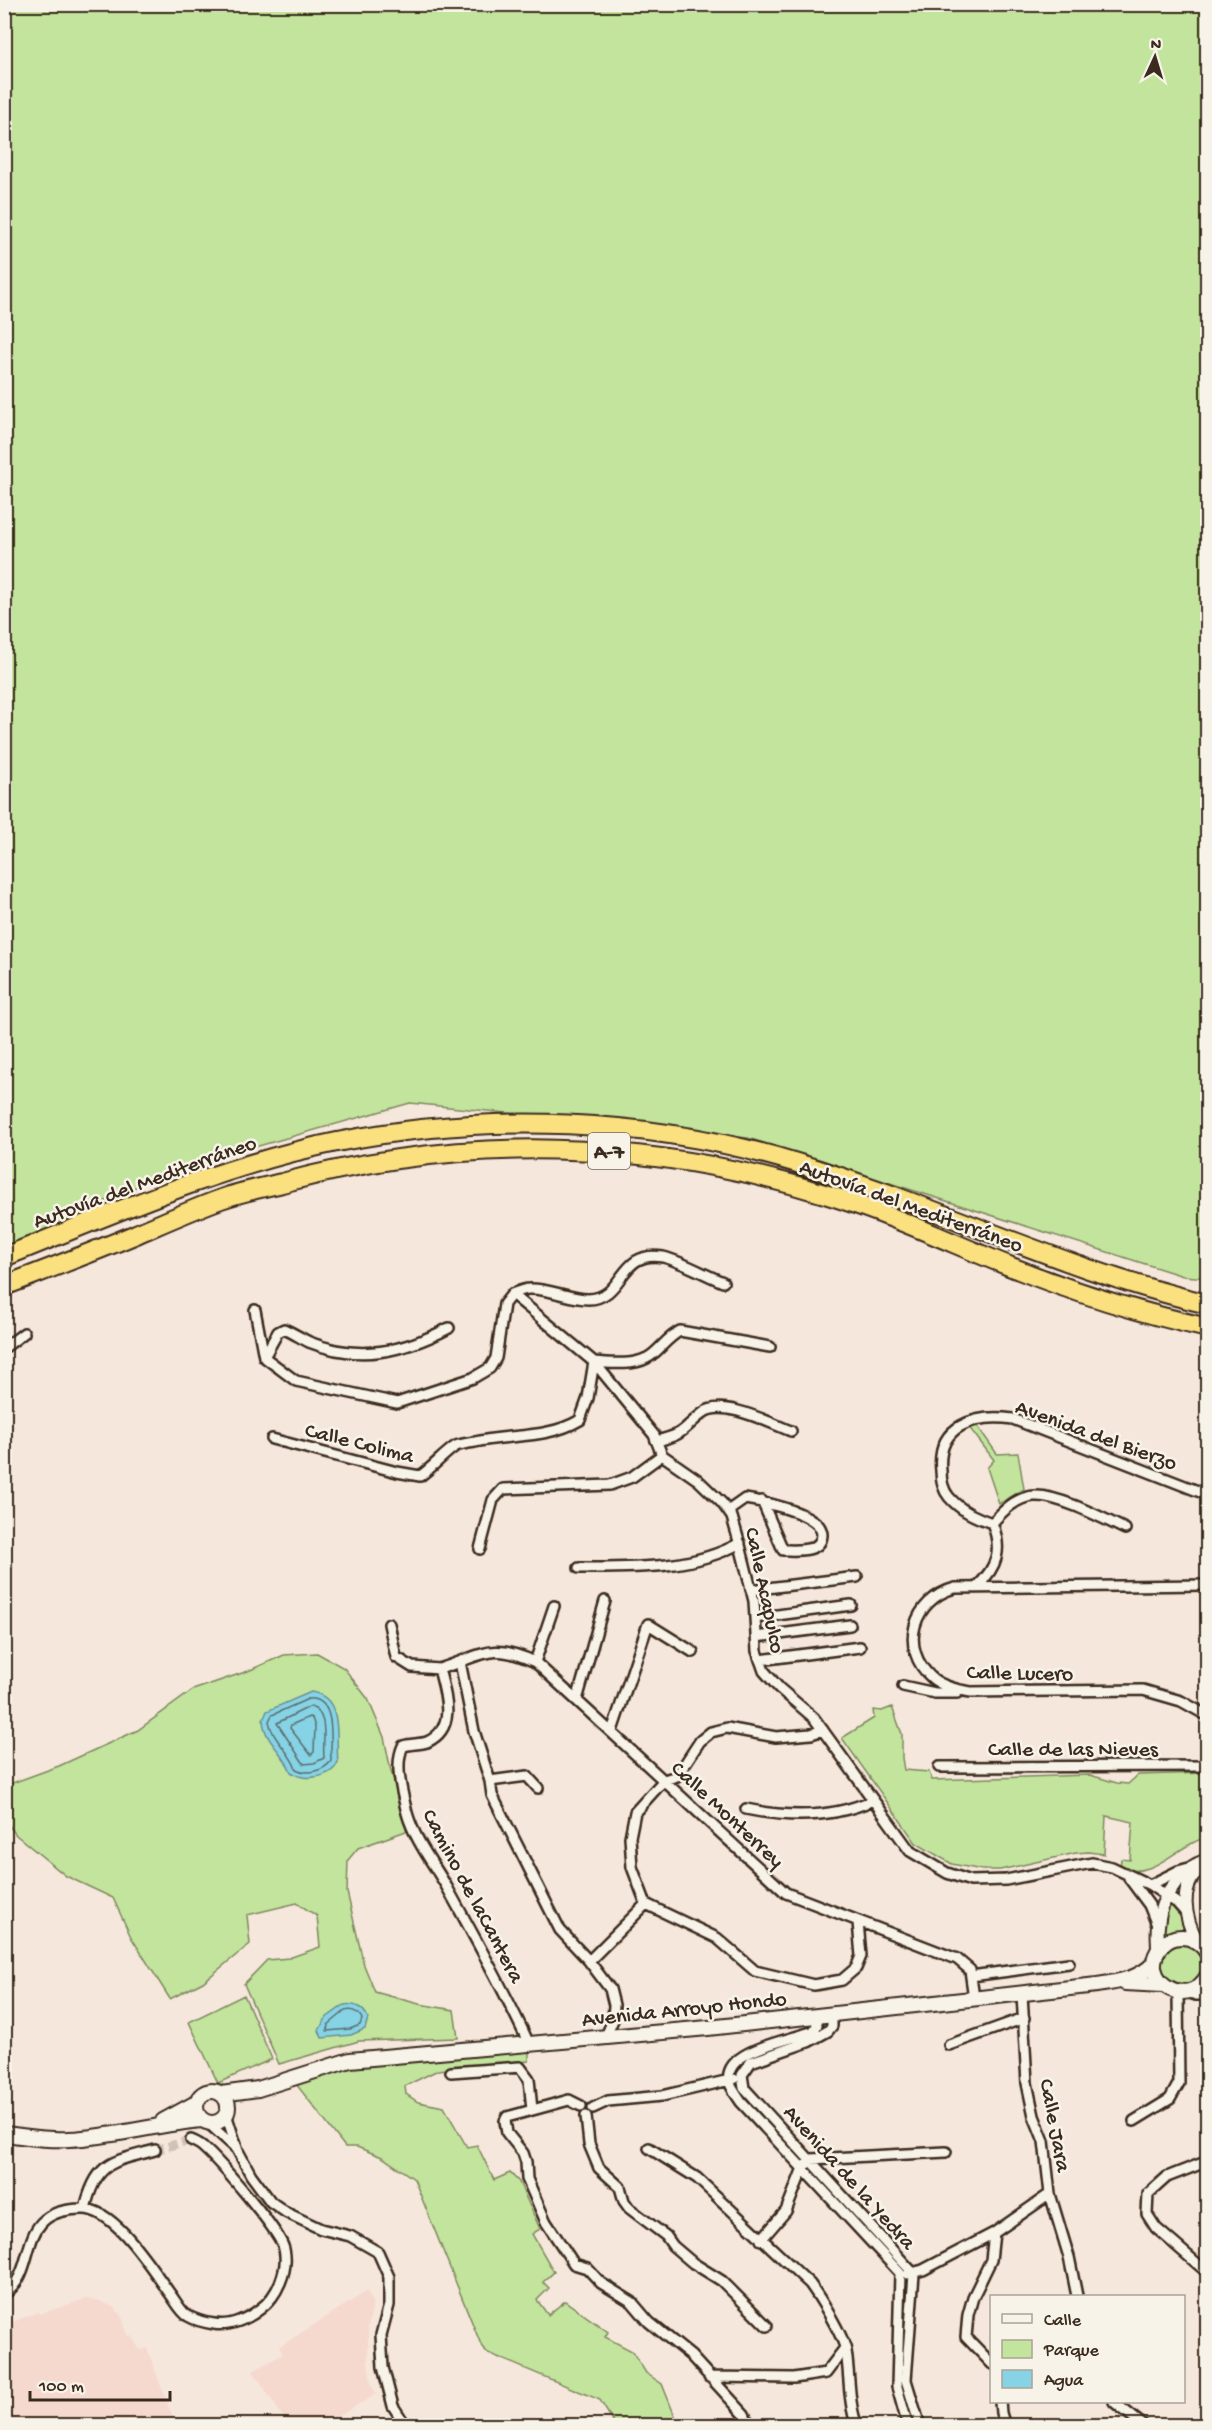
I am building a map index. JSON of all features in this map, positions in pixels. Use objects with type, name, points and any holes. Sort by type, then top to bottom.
[{"type":"highway","name":"Autovía del Mediterráneo","points":[[4,1257],[210,1177],[335,1142],[435,1127],[547,1124],[608,1127],[679,1136],[732,1145],[785,1159],[861,1184],[1125,1281],[1208,1304]]},
{"type":"highway","name":"Autovía del Mediterráneo","points":[[4,1286],[222,1199],[325,1171],[387,1159],[440,1153],[490,1149],[552,1149],[624,1152],[702,1163],[781,1181],[887,1216],[1014,1268],[1112,1302],[1208,1328]]},
{"type":"main road","name":"Avenida Arroyo Hondo","points":[[221,2094],[258,2089],[350,2060],[708,2028],[1116,1982],[1133,1978],[1148,1970],[1163,1945],[1176,1938],[1183,1937],[1204,1948]]},
{"type":"main road","points":[[1156,1957],[1156,1975],[1163,1985],[1182,1992],[1207,1983]]},
{"type":"main road","name":"Avenida Arroyo Hondo","points":[[1116,1982],[1163,1985]]},
{"type":"main road","name":"Avenida Arroyo Hondo","points":[[227,2113],[258,2089]]},
{"type":"main road","points":[[4,2134],[66,2140],[110,2136],[153,2125],[221,2120],[227,2113],[228,2104],[216,2091],[206,2092],[196,2103],[153,2125]]},
{"type":"main road","points":[[196,2103],[197,2112],[204,2121]]},
{"type":"street","points":[[255,1310],[264,1357],[296,1381],[347,1394],[397,1403],[472,1378],[490,1368],[496,1358],[504,1304],[512,1294],[530,1289],[589,1299],[600,1296],[612,1289],[633,1262],[647,1257],[664,1257],[723,1282]]},
{"type":"street","points":[[480,1549],[493,1500],[503,1489],[610,1485],[632,1477],[662,1455],[656,1441],[594,1362],[512,1294]]},
{"type":"street","points":[[264,1357],[278,1332],[284,1329],[308,1341],[344,1353],[367,1353],[397,1349],[422,1342],[449,1328]]},
{"type":"street","points":[[594,1362],[627,1363],[647,1358],[668,1337],[680,1330],[770,1347]]},
{"type":"street","points":[[4,1348],[24,1333]]},
{"type":"street","name":"Calle Colima","points":[[272,1439],[420,1476],[434,1467],[456,1446],[490,1439],[542,1434],[565,1429],[580,1420],[588,1398],[594,1362]]},
{"type":"street","points":[[656,1441],[678,1436],[713,1407],[730,1408],[791,1431]]},
{"type":"street","name":"Avenida del Bierzo","points":[[992,1523],[973,1517],[947,1495],[941,1480],[940,1464],[948,1436],[958,1426],[993,1416],[1012,1419],[1208,1495]]},
{"type":"street","name":"Calle Acapulco","points":[[662,1455],[699,1480],[728,1511],[740,1543],[751,1590],[756,1651],[764,1671],[779,1688],[814,1718],[910,1851],[947,1873],[971,1881],[1006,1880],[1092,1863],[1112,1867],[1150,1885],[1186,1912]]},
{"type":"street","points":[[977,1587],[987,1576],[997,1555],[999,1544],[992,1523],[1005,1508],[1034,1496],[1057,1500],[1125,1529]]},
{"type":"street","points":[[728,1511],[746,1499],[762,1501],[800,1515],[819,1526],[822,1532],[821,1541],[817,1546],[808,1549],[783,1551],[762,1501]]},
{"type":"street","points":[[579,1568],[636,1567],[699,1559],[724,1552],[740,1543]]},
{"type":"street","points":[[751,1590],[856,1577]]},
{"type":"street","name":"Calle Lucero","points":[[1208,1585],[955,1588],[940,1592],[920,1612],[914,1636],[918,1659],[934,1679],[945,1686],[971,1692],[1143,1690],[1176,1700],[1208,1716]]},
{"type":"street","points":[[577,1700],[605,1601]]},
{"type":"street","points":[[755,1618],[851,1605]]},
{"type":"street","points":[[535,1662],[554,1606]]},
{"type":"street","points":[[389,1624],[396,1657],[412,1667],[439,1669],[460,1662],[474,1731],[490,1780],[492,1795],[560,1930],[589,1961],[610,1989],[614,2005],[613,2020],[606,2036]]},
{"type":"street","points":[[612,1731],[648,1624],[693,1652]]},
{"type":"street","points":[[756,1637],[849,1624]]},
{"type":"street","points":[[760,1660],[860,1647]]},
{"type":"street","name":"Calle Monterrey","points":[[460,1662],[494,1650],[514,1652],[535,1662],[786,1893],[957,1959],[970,1970],[971,1976]]},
{"type":"street","name":"Camino de laCantera","points":[[439,1669],[448,1715],[436,1735],[426,1743],[403,1746],[399,1754],[398,1765],[408,1814],[419,1842],[509,2001],[529,2044]]},
{"type":"street","points":[[903,1686],[935,1693],[971,1692]]},
{"type":"street","points":[[823,1730],[811,1734],[776,1737],[728,1728],[711,1732],[700,1741],[677,1776],[664,1780],[635,1812],[630,1837],[632,1867],[645,1904],[717,1938],[754,1971],[814,1985],[842,1980],[856,1968],[861,1956],[858,1922]]},
{"type":"street","name":"Calle de las Nieves","points":[[939,1767],[1208,1766]]},
{"type":"street","points":[[490,1780],[527,1776],[538,1788]]},
{"type":"street","points":[[746,1809],[776,1815],[824,1814],[852,1810],[873,1800]]},
{"type":"street","points":[[1150,1885],[1178,1871],[1208,1861]]},
{"type":"street","points":[[1204,1948],[1186,1912],[1187,1885],[1197,1870],[1208,1861]]},
{"type":"street","points":[[1156,1957],[1158,1927],[1167,1897],[1177,1880],[1189,1868]]},
{"type":"street","points":[[1128,1876],[1149,1905],[1158,1927]]},
{"type":"street","points":[[589,1961],[645,1904]]},
{"type":"street","points":[[974,1998],[971,1976],[1069,1963]]},
{"type":"street","points":[[1134,2121],[1170,2099],[1179,2083],[1182,1992]]},
{"type":"street","name":"Calle Jara","points":[[1022,1994],[1027,2083],[1034,2116],[1044,2141],[1050,2194],[1069,2257],[1077,2295]]},
{"type":"street","points":[[593,2108],[608,2101],[662,2097],[711,2084],[729,2082],[742,2075],[751,2062],[808,2042],[828,2031],[834,2022],[832,2013]]},
{"type":"street","points":[[711,2084],[741,2057],[756,2049],[814,2031],[817,2025],[816,2015]]},
{"type":"street","points":[[949,2045],[1024,2018]]},
{"type":"street","points":[[451,2072],[520,2067],[529,2079],[532,2110]]},
{"type":"street","points":[[729,2082],[730,2069]]},
{"type":"street","name":"Avenida de la Yedra","points":[[742,2075],[744,2088],[914,2274],[906,2380],[920,2426]]},
{"type":"street","name":"Avenida de la Yedra","points":[[729,2082],[741,2102],[900,2273],[897,2387],[908,2426]]},
{"type":"street","points":[[581,2106],[569,2100],[507,2117],[507,2133],[523,2153],[529,2184],[546,2222],[574,2264],[586,2268],[602,2283],[632,2302],[649,2322],[691,2356],[744,2415],[750,2426]]},
{"type":"street","points":[[581,2106],[586,2103],[593,2108]]},
{"type":"street","points":[[581,2106],[580,2113],[586,2116],[592,2114],[593,2108]]},
{"type":"street","points":[[227,2113],[238,2151],[251,2175],[272,2202],[312,2225],[351,2236],[378,2252],[389,2277],[389,2305],[381,2335],[383,2367],[393,2406],[406,2426]]},
{"type":"street","points":[[586,2116],[589,2144],[598,2168],[620,2187],[624,2201],[630,2208],[666,2236],[673,2246],[693,2263],[722,2282],[767,2326]]},
{"type":"street","points":[[204,2121],[238,2151]]},
{"type":"street","points":[[4,2294],[19,2280],[29,2242],[35,2230],[44,2220],[58,2213],[85,2209],[118,2225],[187,2316],[217,2325],[248,2319],[271,2301],[281,2281],[286,2258],[279,2234],[223,2168],[201,2145],[191,2140]]},
{"type":"street","points":[[649,2148],[697,2178],[810,2284],[845,2348],[852,2412],[857,2426]]},
{"type":"street","points":[[85,2209],[90,2186],[96,2176],[110,2164],[156,2150]]},
{"type":"street","points":[[761,2240],[786,2211],[803,2168],[811,2159],[946,2152]]},
{"type":"street","points":[[1208,2161],[1167,2177],[1148,2194],[1148,2214],[1156,2228],[1208,2273]]},
{"type":"street","points":[[1167,2177],[1208,2167]]},
{"type":"street","points":[[900,2273],[914,2274],[994,2233],[1050,2194]]},
{"type":"street","points":[[259,2212],[272,2202]]},
{"type":"street","points":[[990,2362],[966,2337],[968,2315],[973,2297],[991,2260],[994,2233]]},
{"type":"street","points":[[709,2377],[794,2378],[826,2373],[845,2348]]},
{"type":"street","points":[[1000,2403],[1005,2426]]},
{"type":"street","points":[[1115,2403],[1144,2426]]},
{"type":"shaded area","points":[[367,2291],[373,2304],[368,2327],[368,2363],[371,2383],[376,2394],[324,2425],[288,2425],[253,2371],[283,2354],[279,2347]]},
{"type":"shaded area","points":[[85,2299],[98,2300],[115,2308],[122,2317],[128,2336],[131,2335],[140,2350],[147,2348],[173,2418],[181,2425],[9,2425],[4,2403],[5,2325],[38,2312],[39,2314]]},
{"type":"green space","points":[[5,5],[1207,5],[1207,1278],[1183,1276],[748,1138],[410,1103],[167,1172],[5,1249]]},
{"type":"green space","points":[[976,1424],[997,1454],[1018,1453],[1024,1489],[999,1504],[987,1468],[994,1460],[969,1427]]},
{"type":"green space","points":[[317,1653],[344,1668],[368,1699],[384,1737],[391,1771],[409,1830],[358,1848],[348,1860],[347,1892],[364,1965],[375,1992],[419,2004],[454,2010],[458,2038],[359,2041],[279,2064],[244,1984],[267,1960],[289,1958],[320,1947],[317,1916],[297,1903],[247,1915],[250,1944],[203,1982],[170,1999],[131,1937],[113,1898],[66,1876],[16,1835],[5,1820],[4,1786],[59,1766],[138,1730],[193,1690],[248,1671],[284,1655]]},
{"type":"green space","points":[[892,1707],[902,1734],[904,1770],[929,1772],[932,1780],[1090,1775],[1128,1784],[1138,1775],[1207,1773],[1207,1837],[1185,1847],[1155,1866],[1133,1870],[1120,1868],[1121,1859],[1130,1860],[1133,1822],[1106,1816],[1104,1854],[1076,1853],[1000,1870],[982,1870],[952,1864],[916,1843],[842,1738],[874,1718],[873,1710],[882,1711]]},
{"type":"green space","points":[[1169,1903],[1179,1911],[1186,1930],[1173,1930],[1162,1936]]},
{"type":"green space","points":[[1182,1945],[1190,1946],[1196,1951],[1201,1957],[1201,1973],[1196,1979],[1190,1984],[1182,1985],[1174,1984],[1168,1979],[1163,1973],[1162,1965],[1163,1957],[1168,1951],[1174,1946]]},
{"type":"green space","points":[[244,1995],[272,2059],[218,2083],[189,2022]]},
{"type":"green space","points":[[529,2050],[529,2061],[438,2070],[405,2086],[406,2094],[418,2102],[444,2107],[467,2147],[477,2145],[494,2180],[510,2173],[519,2182],[540,2229],[532,2234],[554,2272],[543,2282],[549,2288],[537,2300],[548,2315],[565,2301],[608,2332],[605,2337],[632,2351],[646,2373],[662,2384],[681,2425],[615,2425],[600,2400],[488,2353],[482,2347],[414,2179],[382,2157],[357,2147],[345,2147],[296,2084],[353,2066]]},
{"type":"water","points":[[311,1692],[322,1696],[334,1710],[338,1762],[330,1772],[324,1775],[303,1777],[291,1772],[270,1741],[263,1720],[267,1711]]},
{"type":"water","points":[[344,2005],[355,2006],[364,2011],[368,2018],[365,2029],[351,2035],[322,2038],[319,2030],[326,2018]]},
{"type":"tunnel","points":[[155,2150],[191,2140]]}]
